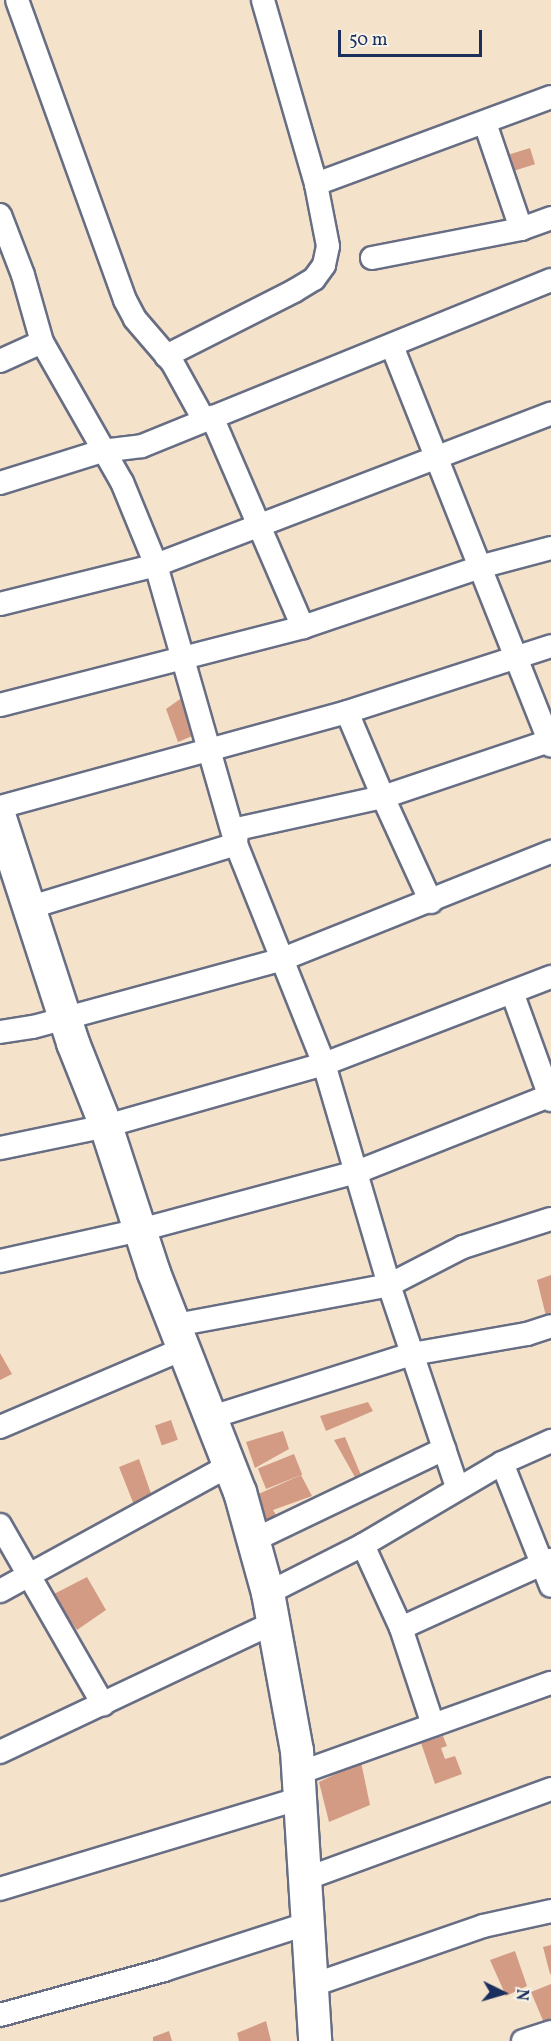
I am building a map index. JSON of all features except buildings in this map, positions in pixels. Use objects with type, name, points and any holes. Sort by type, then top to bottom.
[{"type":"street","points":[[17,0],[125,300],[135,319],[166,356],[208,418],[260,524],[303,627]]},
{"type":"street","points":[[166,356],[230,327],[314,279],[324,265],[328,246],[316,184],[263,0]]},
{"type":"street","points":[[316,184],[551,97]]},
{"type":"street","points":[[485,123],[521,229]]},
{"type":"street","points":[[0,215],[42,342],[125,489],[156,566],[213,752],[236,844],[284,959],[324,1064],[389,1285],[457,1487]]},
{"type":"street","points":[[372,258],[521,229],[551,219]]},
{"type":"street","points":[[0,483],[102,451],[142,446],[551,280]]},
{"type":"street","points":[[0,361],[42,342]]},
{"type":"street","points":[[236,844],[237,829],[383,797],[550,743],[519,657],[393,346]]},
{"type":"street","points":[[0,604],[156,566],[551,413]]},
{"type":"street","points":[[0,705],[182,655],[303,627],[483,566],[551,548]]},
{"type":"street","points":[[0,807],[213,752],[347,712],[551,646]]},
{"type":"street","points":[[347,712],[431,902]]},
{"type":"street","points":[[0,818],[5,858],[28,908],[65,1018],[106,1126],[140,1230],[230,1465],[268,1593],[275,1622],[300,1785],[306,1924],[315,2041]]},
{"type":"street","points":[[28,908],[236,844]]},
{"type":"street","points":[[0,1032],[65,1018],[284,959],[551,852]]},
{"type":"street","points":[[0,1148],[106,1126],[324,1064],[551,977]]},
{"type":"street","points":[[0,1261],[140,1230],[357,1172],[550,1097],[512,992]]},
{"type":"street","points":[[0,1427],[181,1337],[389,1285],[463,1247],[551,1219]]},
{"type":"street","points":[[212,1417],[412,1354],[527,1334],[551,1326]]},
{"type":"street","points":[[268,1593],[363,1545],[502,1462],[551,1441]]},
{"type":"street","points":[[254,1540],[444,1449]]},
{"type":"street","points":[[502,1462],[547,1562],[551,1586]]},
{"type":"street","points":[[0,1591],[230,1465]]},
{"type":"street","points":[[0,1525],[27,1576],[103,1704]]},
{"type":"street","points":[[363,1545],[401,1628],[433,1725]]},
{"type":"street","points":[[401,1628],[547,1562]]},
{"type":"street","points":[[0,1752],[275,1622]]},
{"type":"street","points":[[0,1889],[300,1785],[433,1725],[551,1683]]},
{"type":"street","points":[[304,1879],[551,1789]]},
{"type":"street","points":[[310,1986],[483,1926],[551,1911]]},
{"type":"street","points":[[0,2015],[165,1970],[306,1924]]},
{"type":"street","points":[[523,2041],[551,2031]]}]
